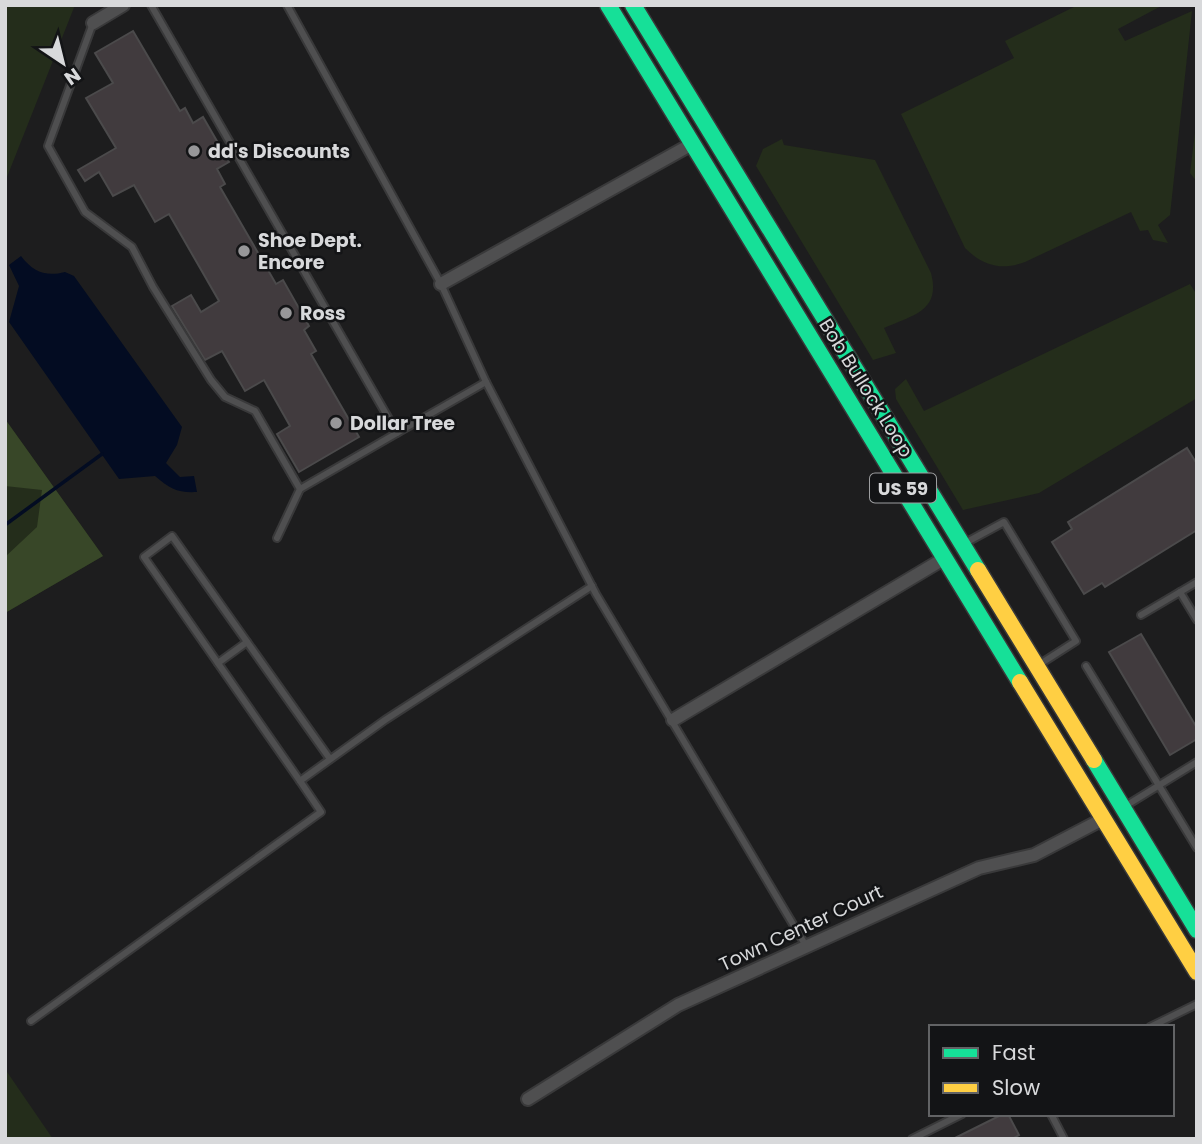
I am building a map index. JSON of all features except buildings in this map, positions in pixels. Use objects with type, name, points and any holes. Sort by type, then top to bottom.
[{"type":"highway","name":"Bob Bullock Loop","points":[[608,5],[1197,972]]},
{"type":"highway","name":"Bob Bullock Loop","points":[[633,5],[1197,930]]},
{"type":"highway","points":[[881,453],[946,538],[952,543],[962,544]]},
{"type":"highway","points":[[945,558],[962,565],[995,617],[1018,636]]},
{"type":"highway","points":[[1149,893],[1197,952]]},
{"type":"street","points":[[93,23],[103,5]]},
{"type":"street","points":[[93,23],[123,5]]},
{"type":"street","points":[[441,284],[692,144]]},
{"type":"street","points":[[673,720],[945,558]]},
{"type":"street","name":"Town Center Court","points":[[528,1099],[678,1005],[979,868],[1034,855],[1103,819]]},
{"type":"lane","points":[[151,5],[397,433]]},
{"type":"lane","points":[[287,5],[441,284],[486,382],[592,586],[806,946]]},
{"type":"lane","points":[[93,23],[48,146],[85,212],[132,247],[211,380],[225,397],[255,411],[300,488]]},
{"type":"lane","points":[[277,538],[300,488],[486,382]]},
{"type":"lane","points":[[962,544],[1004,522],[1076,641],[1036,667]]},
{"type":"lane","points":[[31,1021],[321,812],[144,557],[172,536],[330,759]]},
{"type":"lane","points":[[1141,615],[1197,582]]},
{"type":"lane","points":[[300,781],[592,586]]},
{"type":"lane","points":[[1180,592],[1197,621]]},
{"type":"lane","points":[[218,663],[247,642]]},
{"type":"lane","points":[[1086,666],[1197,848]]},
{"type":"lane","points":[[1122,808],[1197,762]]},
{"type":"lane","points":[[1154,1025],[1197,1004]]},
{"type":"lane","points":[[912,1139],[958,1116]]},
{"type":"lane","points":[[1052,1116],[1064,1139]]},
{"type":"green space","points":[[5,5],[75,5],[5,182]]},
{"type":"green space","points":[[1078,5],[1163,5],[1118,29],[1125,41],[1192,11],[1170,215],[1158,225],[1168,243],[1153,240],[1148,230],[1140,231],[1131,212],[1017,265],[986,263],[965,248],[901,114],[1014,58],[1005,41]]},
{"type":"green space","points":[[1197,116],[1197,182],[1190,173]]},
{"type":"green space","points":[[782,139],[784,145],[875,160],[931,273],[933,286],[932,296],[922,310],[884,328],[896,353],[873,360],[756,166],[763,149]]},
{"type":"green space","points":[[1190,284],[1197,295],[1197,398],[1039,493],[963,510],[896,399],[895,389],[906,379],[924,411]]},
{"type":"green space","points":[[5,419],[103,556],[5,613]]},
{"type":"green space","points":[[5,419],[103,556],[5,613],[5,557],[37,527],[42,490],[5,486]]},
{"type":"green space","points":[[5,1069],[53,1139],[5,1139]]},
{"type":"water","points":[[21,256],[40,272],[65,272],[74,276],[182,427],[177,445],[166,463],[180,477],[194,476],[197,492],[174,489],[155,476],[119,479],[9,322],[19,286],[9,265]]},
{"type":"waterway","points":[[5,525],[102,454]]},
{"type":"traffic: fast","points":[[608,5],[1020,682]]},
{"type":"traffic: fast","points":[[633,5],[978,570]]},
{"type":"traffic: fast","points":[[1094,760],[1197,930]]},
{"type":"traffic: slow","points":[[978,570],[1094,760]]},
{"type":"traffic: slow","points":[[1020,682],[1197,972]]},
{"type":"place","name":"dd's Discounts","points":[[194,151]]},
{"type":"place","name":"Shoe Dept. Encore","points":[[244,251]]},
{"type":"place","name":"Ross","points":[[286,313]]},
{"type":"place","name":"Dollar Tree","points":[[336,423]]}]
